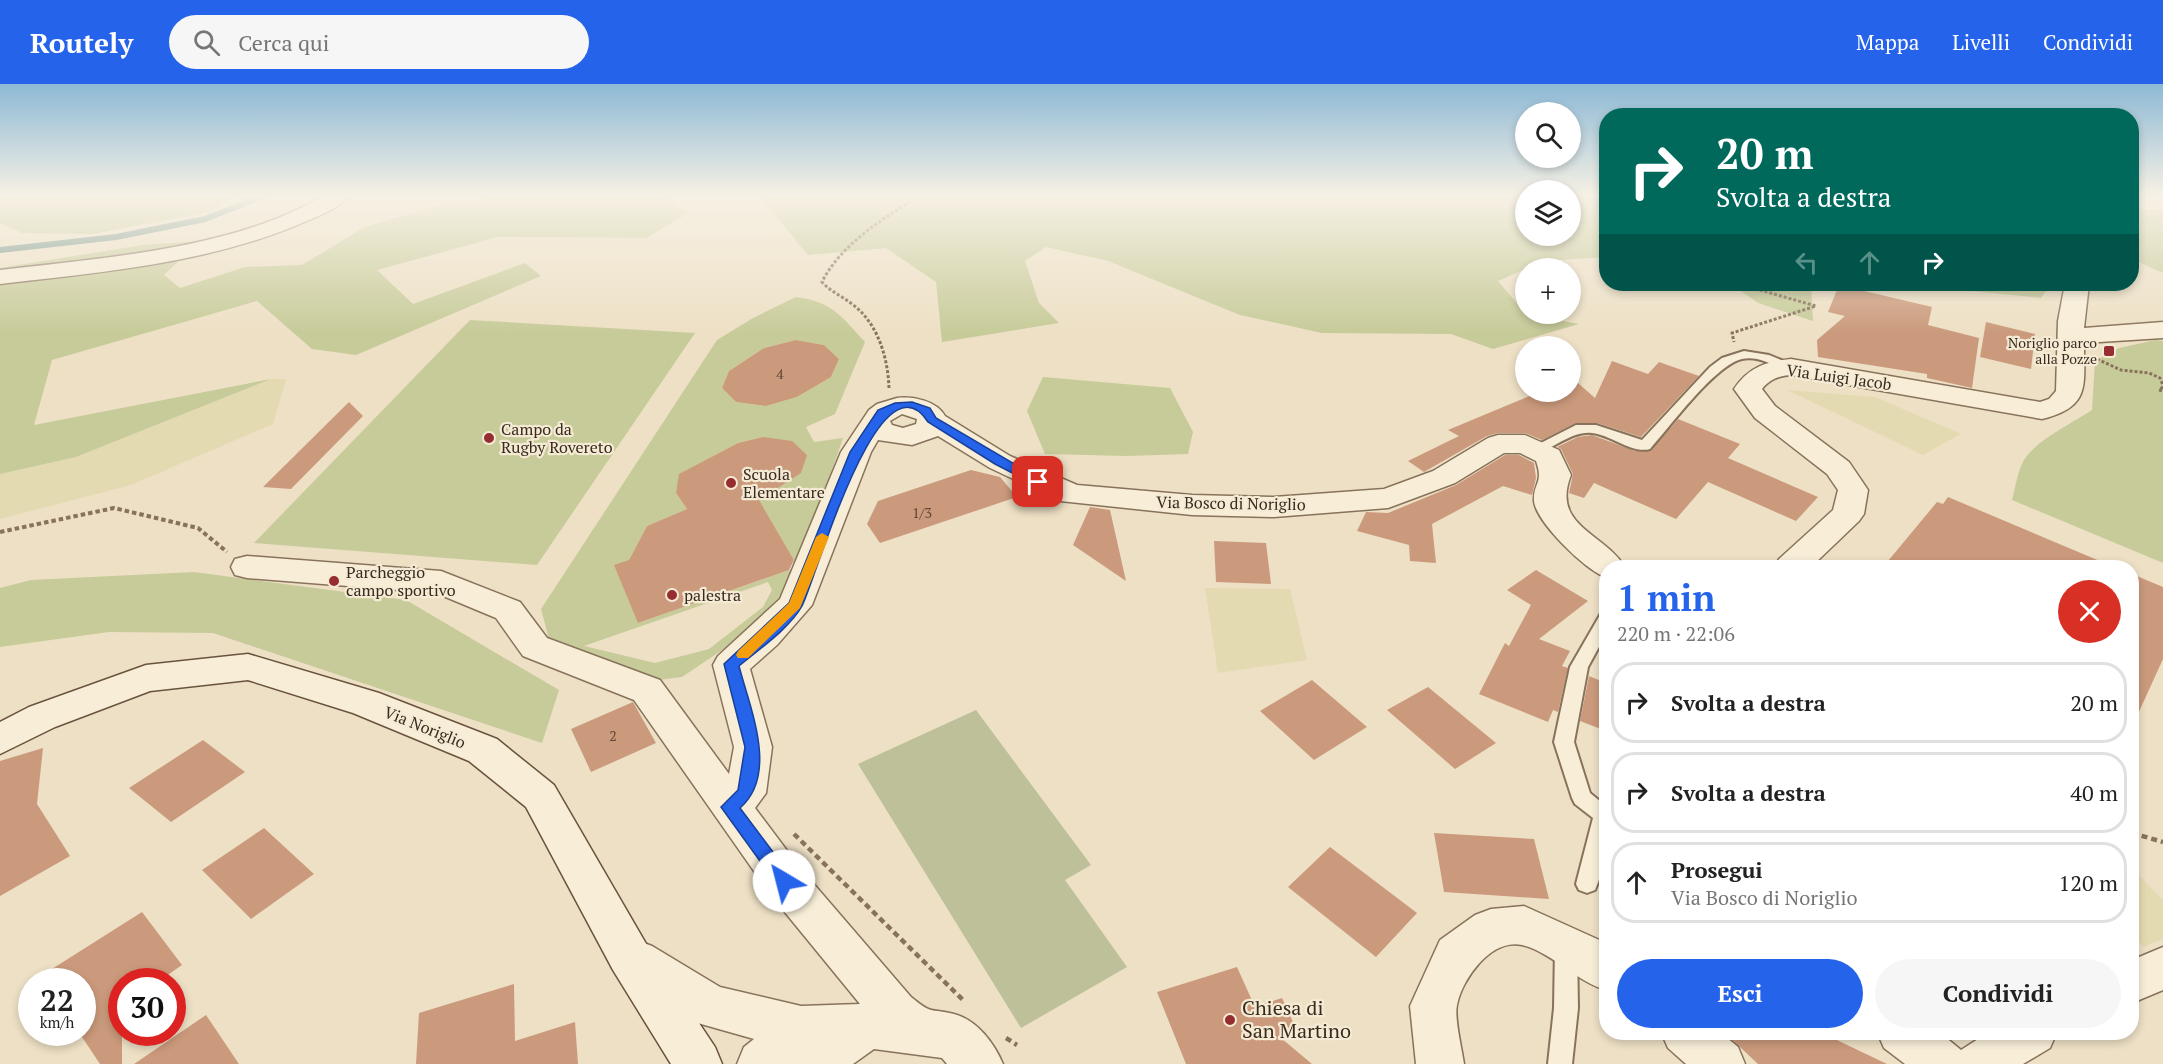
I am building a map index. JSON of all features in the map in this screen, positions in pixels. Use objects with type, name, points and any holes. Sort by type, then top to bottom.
[{"type":"street","points":[[0,277],[124,262],[224,242]]},
{"type":"street","name":"Via Luigi Jacob","points":[[1799,560],[1848,514],[1853,490],[1838,468],[1765,412],[1748,389],[1754,378],[1770,370],[1791,367],[2042,411],[2059,405],[2070,393],[2071,321],[2077,291]]},
{"type":"street","points":[[2072,341],[2163,330]]},
{"type":"street","points":[[729,807],[746,793],[753,747],[731,664],[765,636],[795,605],[856,452],[882,415]]},
{"type":"street","name":"Via Bosco di Noriglio","points":[[882,415],[879,430],[901,437],[926,430],[932,420],[1000,462],[1071,494],[1191,504],[1274,507],[1388,498],[1444,477],[1498,444],[1525,444],[1536,449]]},
{"type":"street","points":[[1536,449],[1549,456],[1556,476],[1550,491],[1551,508],[1602,560]]},
{"type":"street","points":[[247,567],[441,582],[508,610],[535,647],[647,690],[784,881],[896,1012],[918,1032]]},
{"type":"street","name":"Via Noriglio","points":[[0,739],[42,717],[146,678],[248,667],[366,703],[483,750],[540,796],[629,956],[698,1064]]},
{"type":"street","points":[[1440,1064],[1433,1006],[1456,954],[1491,929],[1524,926],[1590,957],[1599,964]]},
{"type":"street","points":[[629,956],[710,1007],[808,1046]]},
{"type":"street","points":[[2139,979],[2163,968]]},
{"type":"street","points":[[761,1064],[867,1026],[954,1037],[998,1047]]},
{"type":"street","points":[[1694,1040],[1721,1064]]},
{"type":"street","points":[[1912,1040],[1943,1064]]},
{"type":"street","points":[[1979,1064],[2020,1040]]},
{"type":"lane","points":[[1536,449],[1576,429],[1596,429],[1646,446],[1712,373],[1737,356],[1763,356],[1791,367]]},
{"type":"lane","points":[[1599,631],[1579,666],[1564,742],[1582,798],[1599,811]]},
{"type":"lane","points":[[1587,884],[1599,838]]},
{"type":"lane","points":[[1560,1064],[1566,1008],[1566,946]]},
{"type":"path","points":[[856,242],[825,271],[822,282],[829,290],[855,306],[873,328],[884,354],[887,374],[882,415]]},
{"type":"path","points":[[1737,356],[1732,333],[1816,306],[1764,291]]},
{"type":"path","points":[[2072,341],[2121,370],[2149,373],[2160,378],[2163,388]]},
{"type":"path","points":[[0,532],[114,508],[198,528],[247,567]]},
{"type":"path","points":[[786,828],[967,1004]]},
{"type":"path","points":[[2139,835],[2163,842]]},
{"type":"shaded area","points":[[271,379],[286,379],[273,424],[131,485],[0,519],[0,474],[76,457]]},
{"type":"shaded area","points":[[1787,390],[1875,397],[1961,434],[1923,455]]},
{"type":"shaded area","points":[[1205,588],[1290,589],[1307,660],[1218,673]]},
{"type":"shaded area","points":[[2139,875],[2163,900],[2163,939],[2144,947],[2139,942]]},
{"type":"green space","points":[[189,242],[198,242],[164,275],[180,288],[245,267],[302,265],[341,242],[481,242],[377,270],[413,304],[525,263],[541,276],[356,355],[312,349],[257,301],[52,360],[34,425],[271,379],[76,457],[0,474],[0,268],[142,245]]},
{"type":"green space","points":[[797,242],[1515,242],[1515,246],[1581,246],[1581,242],[1599,242],[1599,257],[1515,258],[1515,274],[1498,281],[1515,301],[1515,324],[1579,324],[1538,336],[1515,336],[1515,343],[1493,349],[1451,334],[1322,333],[1240,315],[1108,261],[1046,247],[1025,261],[1039,303],[1059,323],[942,342],[936,282],[886,248],[808,255]]},
{"type":"green space","points":[[2139,242],[2163,242],[2163,273],[2139,262]]},
{"type":"green space","points":[[1741,291],[1811,291],[1813,321],[1758,303]]},
{"type":"green space","points":[[1972,291],[2046,291],[2041,298]]},
{"type":"green space","points":[[796,297],[809,299],[835,312],[865,342],[835,414],[806,427],[814,442],[843,438],[787,601],[764,622],[682,677],[659,680],[550,643],[541,609],[717,340],[753,318]],"holes":[[[796,340],[824,345],[839,359],[831,377],[797,397],[766,406],[736,402],[722,388],[729,371],[764,348]],[[763,437],[759,500],[798,567],[638,623],[629,560],[647,526],[687,509],[676,493],[680,474],[738,443]],[[768,582],[772,590],[763,607],[709,649],[655,663],[584,646]]]},
{"type":"green space","name":"Campo da Rugby Rovereto","points":[[470,320],[695,333],[537,565],[254,543]]},
{"type":"green space","points":[[2156,340],[2163,341],[2163,563],[2012,500],[2022,464],[2027,456],[2043,441],[2092,410],[2095,361],[2119,348]]},
{"type":"green space","points":[[1043,377],[1170,388],[1193,432],[1188,454],[1127,456],[1045,454],[1027,411]]},
{"type":"green space","points":[[194,572],[406,600],[559,690],[542,743],[213,633],[109,632],[0,647],[0,588],[31,580]]},
{"type":"green space","points":[[976,710],[1091,865],[1065,880],[1127,967],[1021,1028],[858,764]]},
{"type":"building","points":[[1837,291],[1864,291],[1932,307],[1928,325],[1979,338],[1972,388],[1927,378],[1927,374],[1818,357],[1817,340],[1845,316],[1828,312]]},
{"type":"building","points":[[1986,322],[2035,334],[2031,369],[1980,357]]},
{"type":"building","points":[[796,340],[824,345],[839,359],[831,377],[797,397],[766,406],[736,402],[722,388],[729,371],[764,348]]},
{"type":"building","points":[[1612,361],[1648,374],[1659,362],[1699,376],[1641,437],[1597,423],[1576,423],[1542,440],[1525,433],[1498,433],[1487,436],[1424,472],[1408,461],[1459,436],[1448,430],[1515,402],[1581,402],[1581,386],[1595,398]]},
{"type":"building","points":[[349,402],[363,416],[291,489],[263,487]]},
{"type":"building","points":[[1678,419],[1740,444],[1728,458],[1818,497],[1796,521],[1708,482],[1676,519],[1594,483],[1584,498],[1569,493],[1573,474],[1561,449],[1557,447],[1578,437],[1592,435],[1635,451],[1650,451]]},
{"type":"building","points":[[763,437],[792,441],[807,455],[801,473],[759,500],[794,560],[789,570],[638,623],[614,565],[629,560],[647,526],[687,509],[676,493],[679,474],[738,443]]},
{"type":"building","points":[[1505,455],[1519,455],[1534,463],[1536,478],[1532,495],[1503,486],[1432,524],[1436,563],[1410,561],[1409,545],[1357,531],[1366,512],[1388,513],[1456,485]]},
{"type":"building","points":[[971,470],[1000,477],[1017,497],[880,543],[867,524],[878,501]]},
{"type":"building","points":[[1948,497],[2097,560],[1889,560],[1937,502],[1943,504]]},
{"type":"building","points":[[1090,507],[1110,510],[1126,581],[1073,545]]},
{"type":"building","points":[[1214,541],[1266,543],[1271,584],[1216,582]]},
{"type":"building","points":[[1536,570],[1588,601],[1539,639],[1570,651],[1562,666],[1568,668],[1558,712],[1553,710],[1548,722],[1479,694],[1505,643],[1509,646],[1531,605],[1507,590]]},
{"type":"building","points":[[2139,577],[2163,587],[2163,659],[2139,712]]},
{"type":"building","points":[[1589,676],[1599,680],[1599,728],[1580,721]]},
{"type":"building","points":[[1312,680],[1367,727],[1314,760],[1260,711]]},
{"type":"building","points":[[1428,687],[1496,743],[1455,769],[1387,710]]},
{"type":"building","points":[[633,702],[656,743],[591,772],[571,729]]},
{"type":"building","points":[[203,740],[245,772],[171,822],[129,788]]},
{"type":"building","points":[[43,748],[37,804],[70,856],[0,896],[0,761]]},
{"type":"building","points":[[264,828],[314,874],[251,919],[202,870]]},
{"type":"building","points":[[1434,833],[1534,839],[1549,899],[1444,892]]},
{"type":"building","points":[[1330,847],[1417,913],[1376,957],[1288,887]]},
{"type":"building","points":[[142,912],[182,965],[178,968],[108,968],[108,1046],[122,1046],[122,1064],[100,1064],[88,1046],[96,1046],[96,968],[54,968]]},
{"type":"building","name":"Chiesa di San Martino","points":[[1237,967],[1255,1007],[1282,998],[1298,1033],[1281,1038],[1312,1064],[1186,1064],[1157,992]]},
{"type":"building","points":[[514,984],[515,1041],[575,1022],[578,1064],[416,1064],[419,1013]]},
{"type":"building","points":[[206,1015],[239,1064],[134,1064],[160,1046],[186,1046],[186,1029]]},
{"type":"building","points":[[1732,1040],[1837,1040],[1887,1064],[1758,1064]]},
{"type":"waterway","points":[[0,250],[74,242]]},
{"type":"slow traffic","points":[[743,655],[795,605],[822,537]]},
{"type":"place","name":"Noriglio parco alla Pozze","points":[[2109,351]]},
{"type":"place","name":"Campo da Rugby Rovereto","points":[[489,438]]},
{"type":"place","name":"Scuola Elementare","points":[[731,483]]},
{"type":"place","name":"Parcheggio campo sportivo","points":[[334,581]]},
{"type":"place","name":"palestra","points":[[672,595]]},
{"type":"place","name":"Chiesa di San Martino","points":[[1230,1020]]},
{"type":"route","points":[[784,881],[729,807],[746,793],[753,747],[731,664],[765,636],[795,605],[856,452],[878,416],[895,407],[920,408],[931,415],[932,420],[1000,462],[1038,482]]}]
